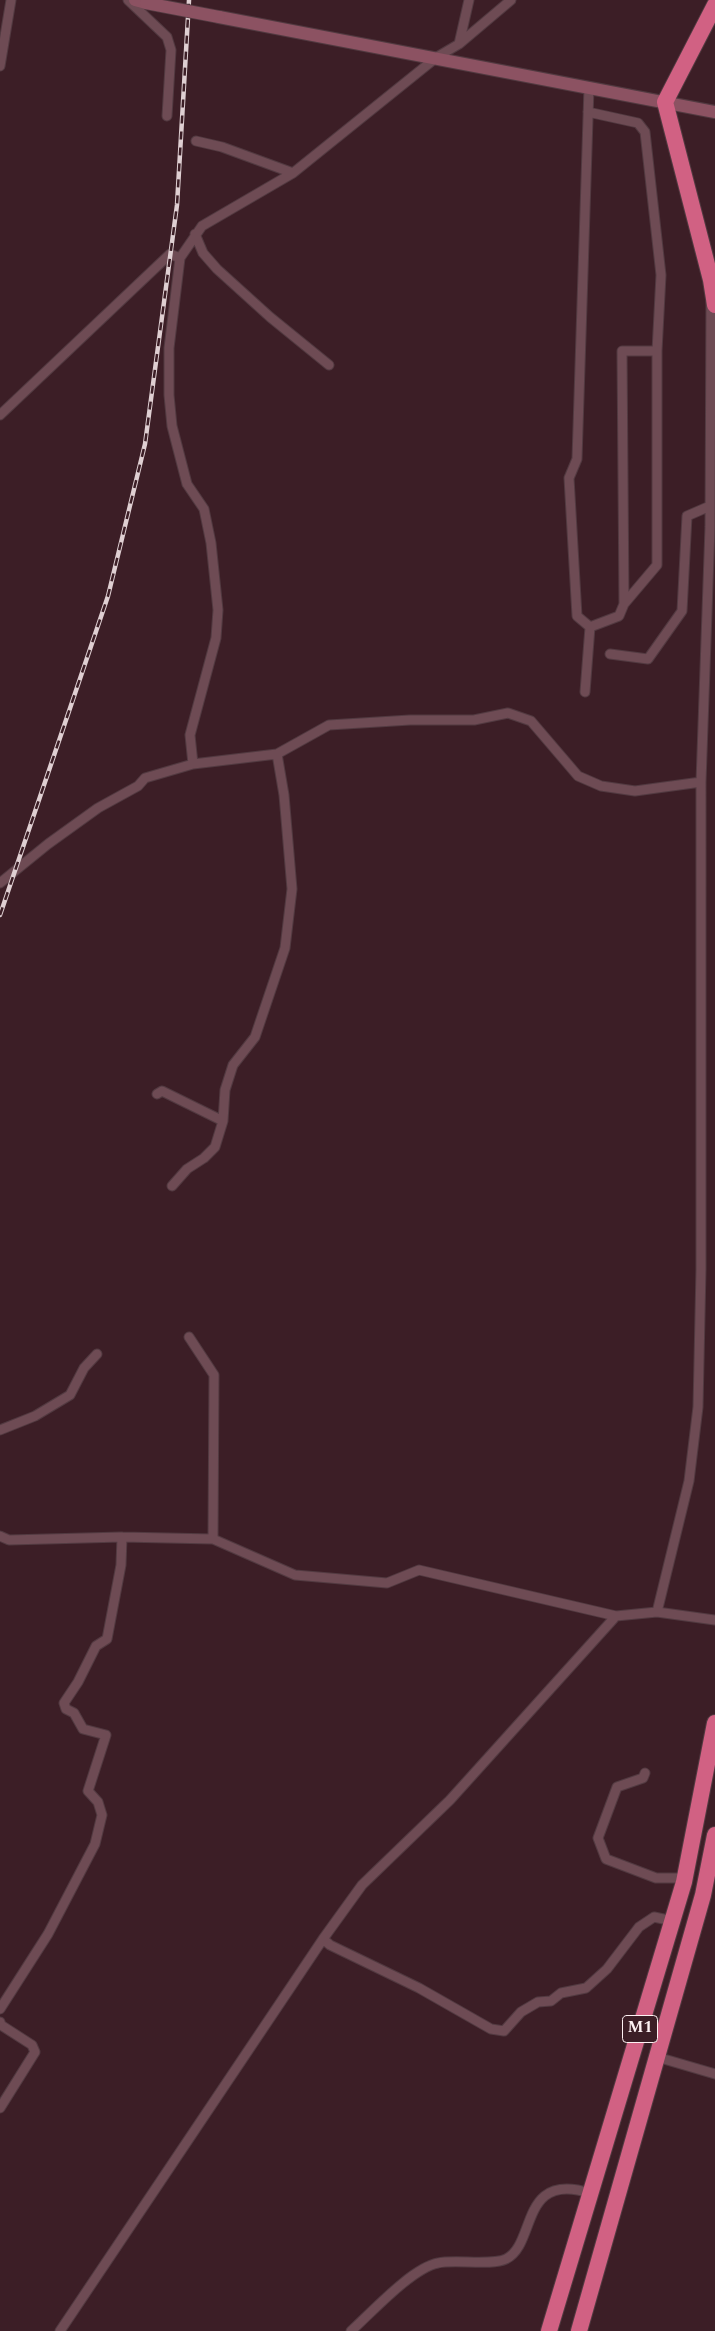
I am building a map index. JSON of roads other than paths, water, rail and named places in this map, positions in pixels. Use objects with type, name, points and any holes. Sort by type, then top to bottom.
[{"type":"highway","points":[[715,5],[665,102],[711,280],[715,305]]},
{"type":"highway","name":"M1","points":[[549,2331],[685,1878],[715,1723]]},
{"type":"highway","name":"M1","points":[[579,2331],[657,2056],[709,1891],[715,1835]]},
{"type":"main road","points":[[140,1],[715,112]]},
{"type":"street","points":[[0,66],[11,0]]},
{"type":"street","points":[[128,0],[167,37],[171,50],[167,116]]},
{"type":"street","points":[[459,44],[469,0]]},
{"type":"street","points":[[193,764],[190,736],[214,647],[218,610],[211,543],[204,508],[187,484],[172,426],[169,395],[169,348],[180,258],[202,226],[293,173],[437,57],[459,44],[511,0]]},
{"type":"street","points":[[588,87],[577,459],[569,478],[577,616],[590,627]]},
{"type":"street","points":[[588,112],[638,123],[645,132],[661,275],[658,351],[657,565],[624,604],[619,616],[590,627]]},
{"type":"street","points":[[196,141],[222,147],[293,173]]},
{"type":"street","points":[[195,234],[203,253],[217,268],[270,317],[329,364]]},
{"type":"street","points":[[0,416],[170,254],[180,258]]},
{"type":"street","points":[[657,1612],[689,1481],[698,1407],[701,1269],[702,782],[710,506],[711,280]]},
{"type":"street","points":[[624,604],[622,351],[658,351]]},
{"type":"street","points":[[610,654],[648,659],[663,640],[682,611],[687,516],[710,506]]},
{"type":"street","points":[[585,692],[590,627]]},
{"type":"street","points":[[0,883],[62,834],[98,808],[138,786],[145,778],[193,764],[277,754],[329,725],[410,720],[474,720],[508,713],[531,722],[578,776],[601,786],[635,791],[702,782]]},
{"type":"street","points":[[172,1186],[187,1169],[204,1158],[215,1147],[222,1121],[225,1090],[233,1065],[254,1037],[285,948],[289,922],[290,869],[284,795],[277,754]]},
{"type":"street","points":[[157,1094],[162,1091],[222,1121]]},
{"type":"street","points":[[189,1337],[214,1376],[213,1540]]},
{"type":"street","points":[[0,1430],[35,1416],[70,1395],[84,1368],[97,1354]]},
{"type":"street","points":[[0,1536],[9,1540],[122,1537],[213,1540],[295,1575],[387,1583],[419,1570],[616,1616],[657,1612],[715,1620]]},
{"type":"street","points":[[0,2009],[48,1934],[95,1844],[102,1815],[98,1802],[88,1791],[106,1735],[84,1729],[74,1713],[66,1709],[64,1703],[78,1682],[96,1646],[107,1639],[121,1565],[122,1537]]},
{"type":"street","points":[[60,2331],[323,1938],[362,1885],[450,1800],[616,1616]]},
{"type":"street","points":[[645,1773],[643,1778],[617,1787],[598,1838],[606,1859],[656,1878],[685,1878]]},
{"type":"street","points":[[323,1938],[330,1945],[419,1988],[491,2029],[504,2031],[522,2012],[538,2002],[551,2002],[561,1993],[586,1988],[607,1969],[639,1927],[654,1917],[673,1921]]},
{"type":"street","points":[[0,2022],[1,2025],[32,2045],[35,2052],[0,2108]]},
{"type":"street","points":[[657,2056],[715,2074]]},
{"type":"street","points":[[351,2331],[416,2273],[437,2263],[505,2260],[514,2253],[535,2204],[554,2192],[580,2190],[590,2194]]},
{"type":"railway","points":[[0,915],[108,596],[145,444],[177,205],[189,0]]}]
